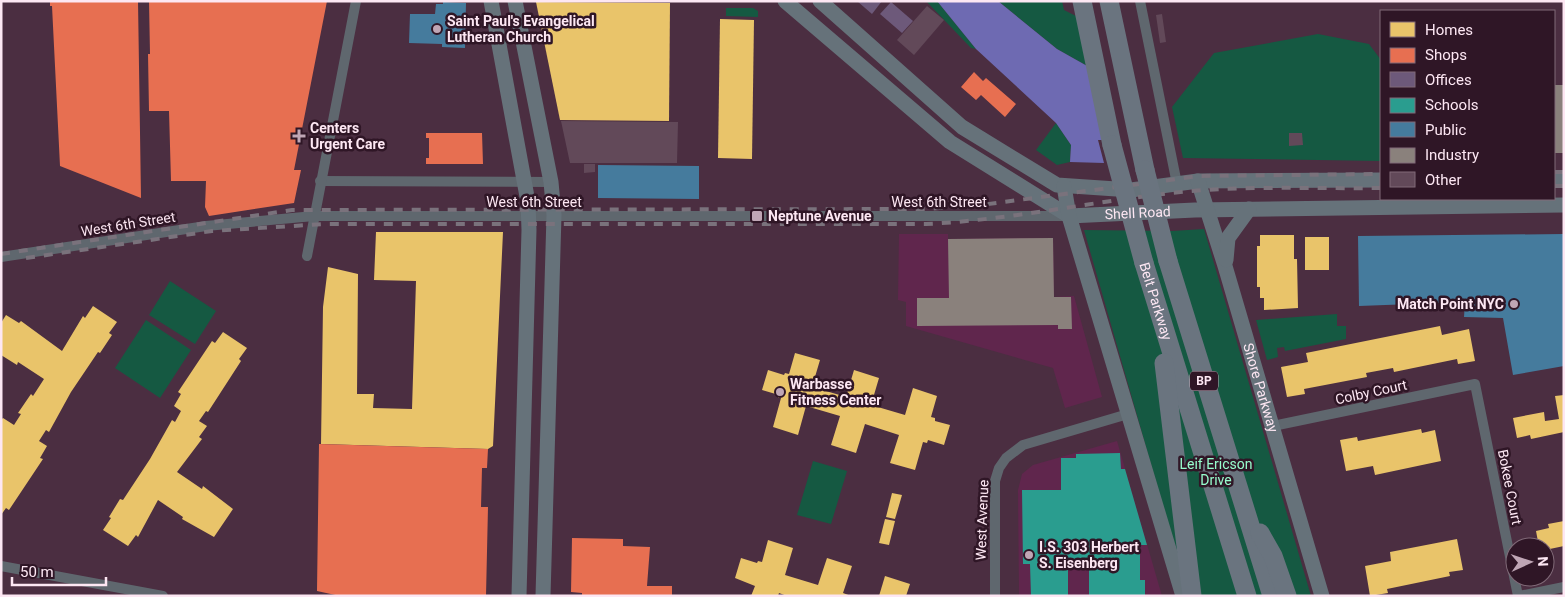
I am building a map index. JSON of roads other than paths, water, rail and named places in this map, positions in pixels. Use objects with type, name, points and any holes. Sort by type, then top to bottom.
[{"type":"highway","name":"Belt Parkway","points":[[1082,1],[1112,145],[1158,314],[1247,596]]},
{"type":"highway","name":"Belt Parkway","points":[[1109,1],[1138,141],[1168,261],[1272,596]]},
{"type":"highway","points":[[1158,314],[1192,596]]},
{"type":"highway","points":[[1242,502],[1273,556],[1287,596]]},
{"type":"main road","points":[[491,1],[525,182],[529,215],[519,596]]},
{"type":"main road","points":[[515,1],[551,182],[554,215],[543,596]]},
{"type":"main road","points":[[785,1],[950,142],[1069,216]]},
{"type":"main road","name":"Shell Road","points":[[820,1],[962,127],[1057,185],[1131,190],[1198,181],[1380,180]]},
{"type":"main road","name":"Shore Parkway","points":[[1198,181],[1273,426],[1322,596]]},
{"type":"main road","points":[[1064,186],[1069,216],[1183,596]]},
{"type":"main road","name":"Shell Road","points":[[1069,216],[1249,209],[1564,205]]},
{"type":"main road","points":[[1225,266],[1228,238],[1249,209]]},
{"type":"street","points":[[308,256],[320,181],[356,1]]},
{"type":"street","points":[[1140,1],[1177,184]]},
{"type":"street","name":"West 6th Street","points":[[320,181],[551,182]]},
{"type":"street","name":"West 6th Street","points":[[1,257],[206,226],[314,216],[1069,216]]},
{"type":"street","name":"Colby Court","points":[[1273,426],[1476,384]]},
{"type":"street","name":"Bokee Court","points":[[1476,384],[1519,596]]},
{"type":"street","name":"West Avenue","points":[[995,596],[995,481],[999,468],[1006,458],[1024,445],[1128,414]]},
{"type":"street","points":[[1,566],[163,596]]},
{"type":"street","points":[[1519,596],[1564,587]]},
{"type":"railway","points":[[1555,172],[1564,172]]},
{"type":"railway","points":[[1,254],[292,210],[927,209],[981,205],[1199,176],[1380,174]]},
{"type":"railway","points":[[1555,186],[1564,186]]},
{"type":"railway","points":[[26,258],[212,231],[324,224],[926,224],[988,219],[1172,193],[1250,188],[1380,188]]},
{"type":"place","name":"Saint Paul's Evangelical Lutheran Church","points":[[437,29]]},
{"type":"place","name":"Centers Urgent Care","points":[[299,136]]},
{"type":"place","name":"Neptune Avenue","points":[[757,216]]},
{"type":"place","name":"Match Point NYC","points":[[1514,304]]},
{"type":"place","name":"Warbasse Fitness Center","points":[[780,392]]},
{"type":"place","name":"I.S. 303 Herbert S. Eisenberg","points":[[1029,555]]},
{"type":"park label","name":"Leif Ericson Drive","points":[[1216,472]]}]
